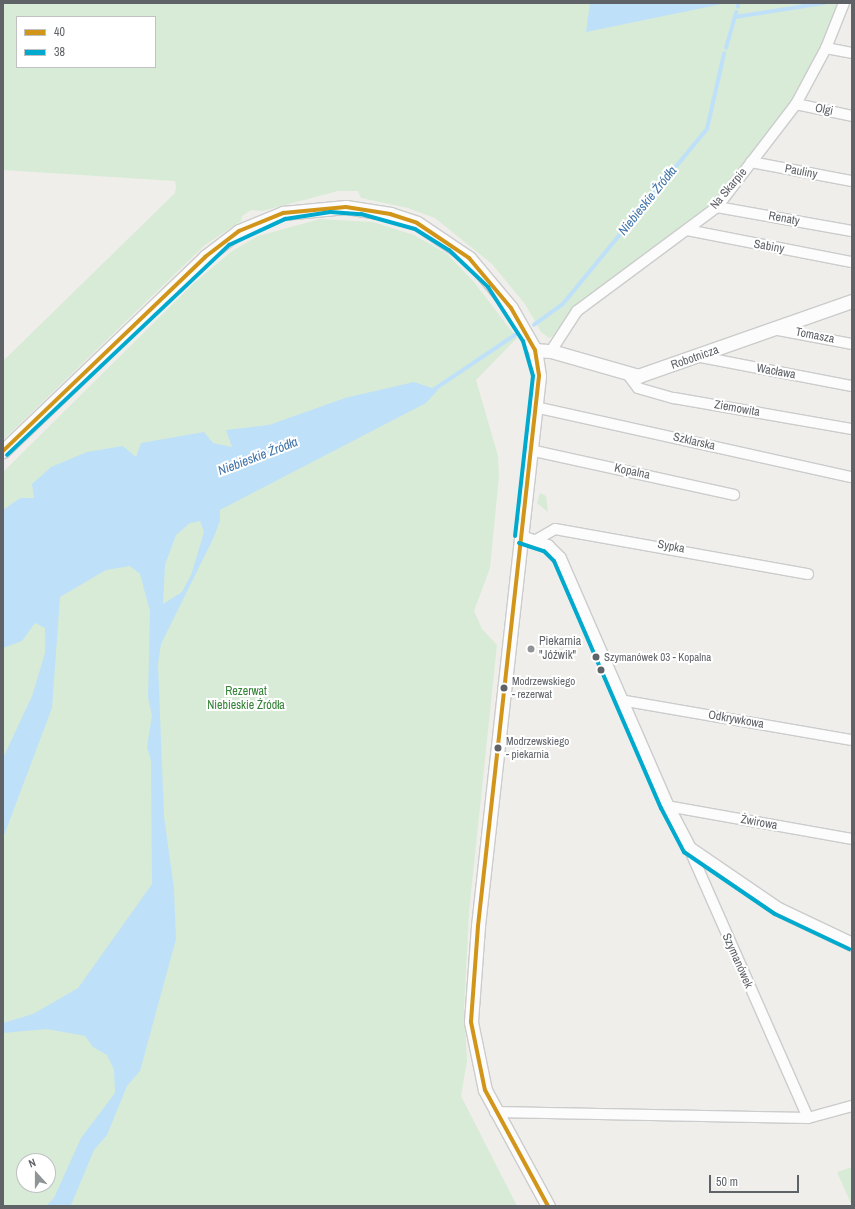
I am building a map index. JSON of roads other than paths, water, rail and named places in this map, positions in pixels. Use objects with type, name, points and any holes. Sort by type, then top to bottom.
[{"type":"street","name":"Na Skarpie","points":[[551,351],[577,311],[716,207],[796,104],[826,48],[844,3]]},
{"type":"street","points":[[826,48],[852,53]]},
{"type":"street","name":"Olgi","points":[[796,104],[852,116]]},
{"type":"street","name":"Pauliny","points":[[751,162],[852,181]]},
{"type":"street","name":"Renaty","points":[[716,207],[852,231]]},
{"type":"street","points":[[3,451],[220,244],[253,224],[301,210],[362,208],[405,218],[429,229],[484,272],[512,308],[535,350],[539,376],[471,999],[473,1043],[495,1112],[548,1206]]},
{"type":"street","name":"Sabiny","points":[[687,230],[852,262]]},
{"type":"street","name":"Robotnicza","points":[[535,350],[551,351],[629,376],[651,374],[778,330],[850,303]]},
{"type":"street","name":"Tomasza","points":[[778,330],[852,344]]},
{"type":"street","name":"Wacława","points":[[701,357],[852,386]]},
{"type":"street","name":"Ziemowita","points":[[629,376],[638,388],[674,398],[852,429]]},
{"type":"street","name":"Szklarska","points":[[535,407],[852,477]]},
{"type":"street","name":"Kopalna","points":[[530,450],[734,494]]},
{"type":"street","name":"Sypka","points":[[536,540],[555,529],[808,574]]},
{"type":"street","name":"Szymanówek","points":[[521,537],[536,540],[547,546],[559,558],[667,806],[690,848],[808,1118]]},
{"type":"street","name":"Odkrywkowa","points":[[620,700],[852,740]]},
{"type":"street","name":"Żwirowa","points":[[667,806],[852,839]]},
{"type":"street","points":[[690,848],[778,909],[852,944]]},
{"type":"street","points":[[495,1112],[808,1118],[852,1106]]},
{"type":"water","points":[[590,3],[727,3],[586,32]]},
{"type":"water","points":[[414,382],[438,390],[426,403],[220,510],[220,521],[213,539],[161,644],[158,664],[164,816],[174,889],[176,939],[140,1071],[127,1086],[107,1135],[94,1150],[71,1205],[46,1206],[54,1198],[81,1138],[115,1093],[114,1070],[107,1055],[93,1047],[85,1036],[47,1029],[3,1033],[3,1023],[33,1014],[78,988],[152,884],[151,761],[147,747],[152,715],[148,698],[150,611],[140,574],[130,566],[106,570],[60,597],[52,708],[3,838],[3,758],[32,696],[45,653],[45,628],[35,623],[22,641],[3,648],[3,510],[20,498],[34,498],[32,484],[51,467],[87,452],[123,446],[136,457],[141,443],[204,432],[213,443],[232,447],[226,430],[269,425],[345,398]],"holes":[[[200,521],[204,532],[191,575],[182,592],[163,604],[165,565],[176,535],[190,523]]]},
{"type":"waterway","points":[[735,17],[824,3]]},
{"type":"waterway","name":"Niebieskie Źródła","points":[[726,48],[736,12]]},
{"type":"waterway","name":"Niebieskie Źródła","points":[[534,325],[562,305],[707,129],[724,54]]},
{"type":"waterway","name":"Niebieskie Źródła","points":[[432,391],[515,335]]},
{"type":"place","name":"Piekarnia \"Jóźwik\"","points":[[531,649]]},
{"type":"place","name":"Szymanówek 03 - Kopalna","points":[[596,657]]},
{"type":"place","name":"Modrzewskiego - rezerwat","points":[[504,688]]},
{"type":"place","name":"Modrzewskiego - piekarnia","points":[[498,748]]},
{"type":"park label","name":"Rezerwat Niebieskie Źródła","points":[[246,699]]}]
